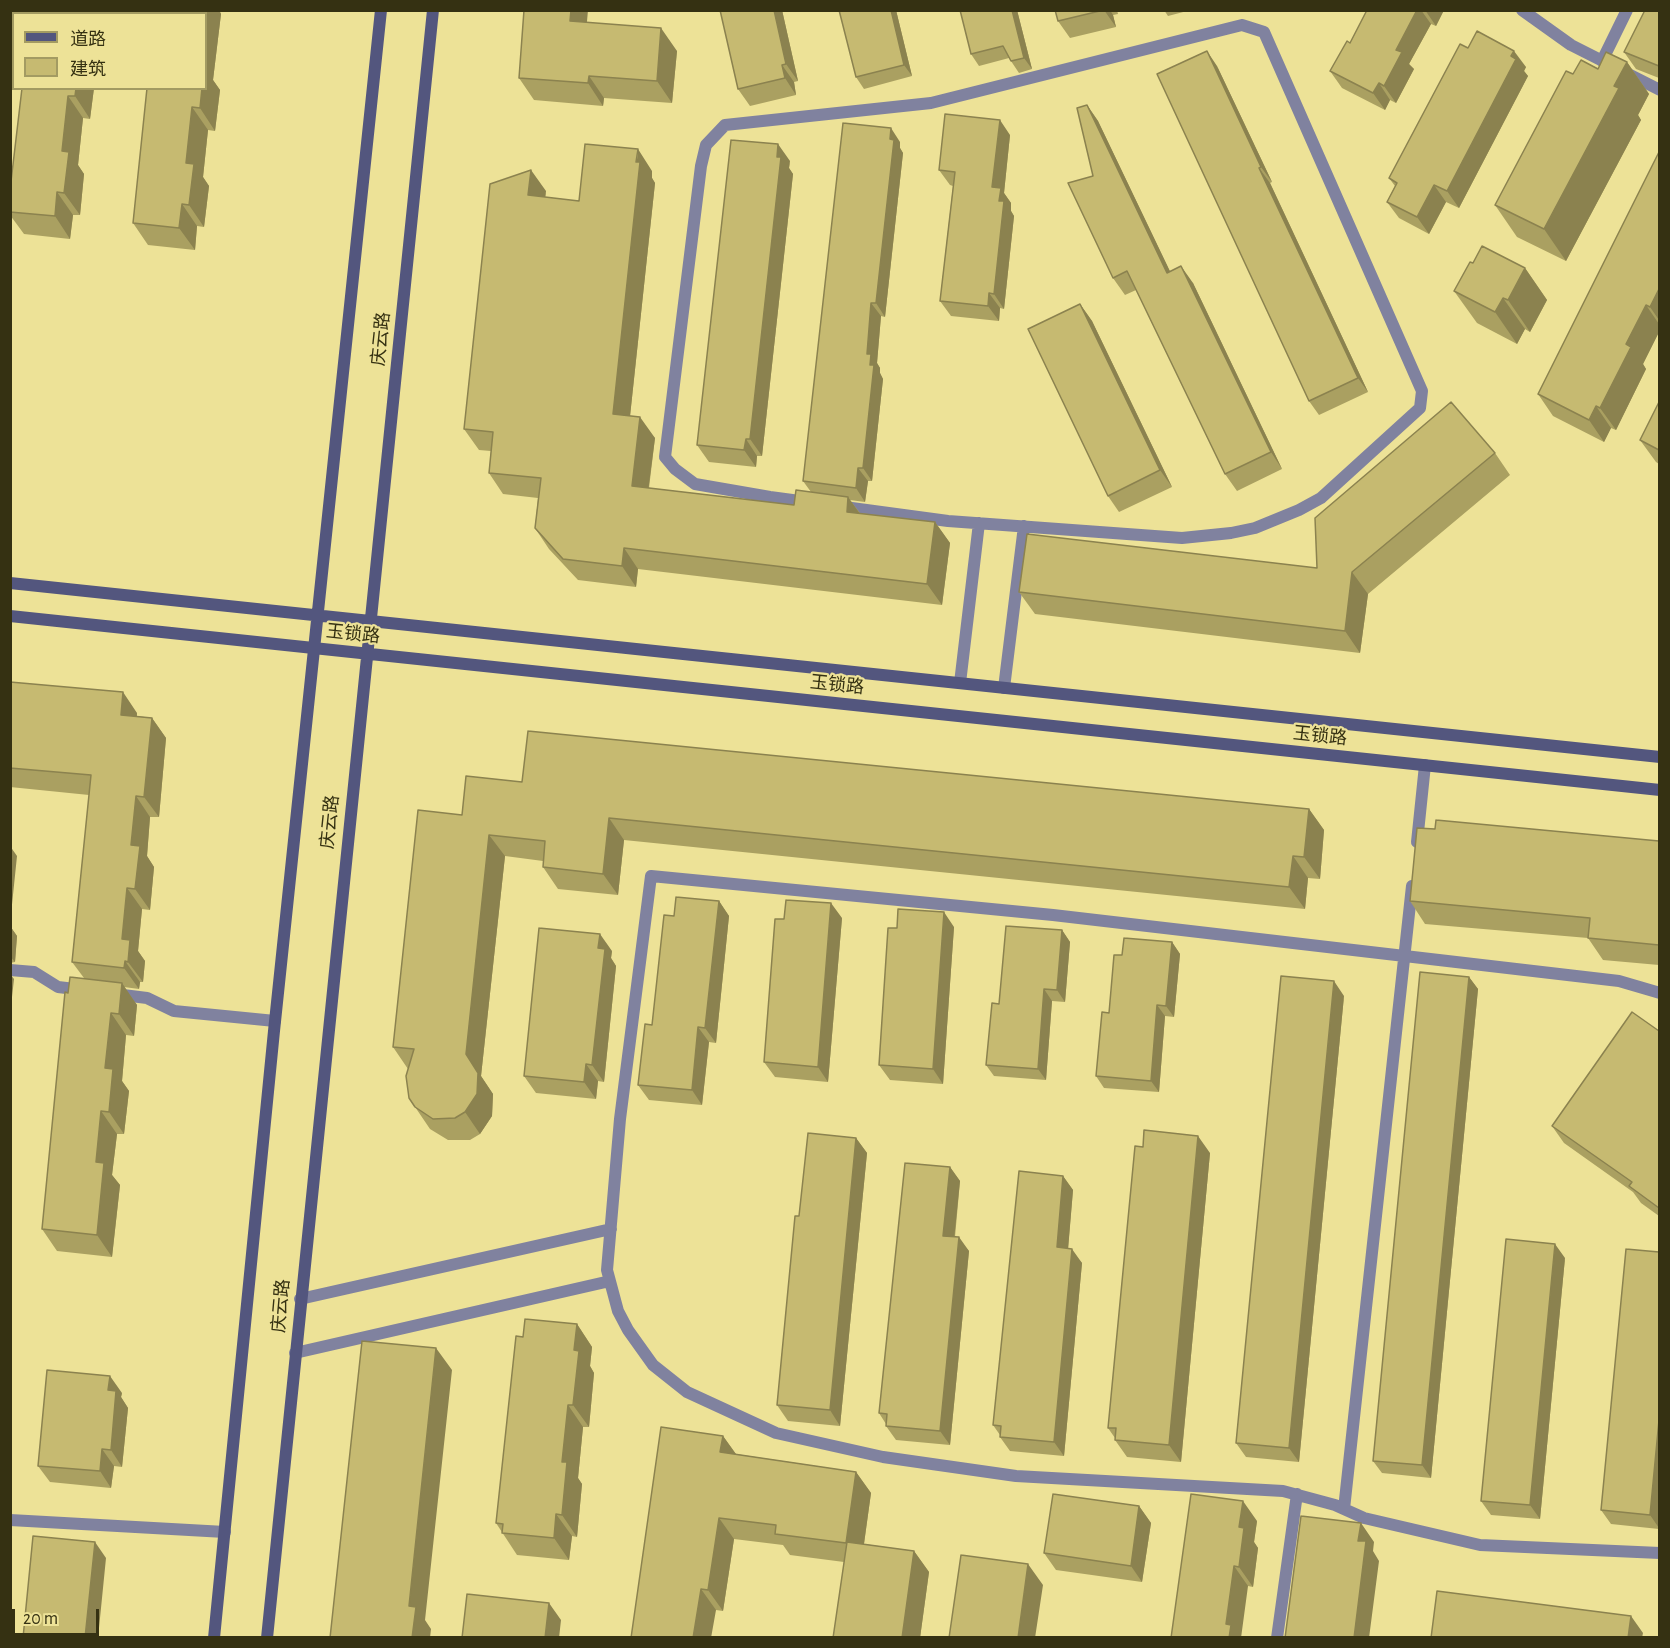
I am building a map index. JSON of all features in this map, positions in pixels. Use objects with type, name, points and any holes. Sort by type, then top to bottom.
[{"type":"street","name":"庆云路","points":[[214,1638],[275,1021],[381,10]]},
{"type":"street","name":"庆云路","points":[[267,1638],[433,10]]},
{"type":"street","name":"玉锁路","points":[[10,583],[1659,757]]},
{"type":"street","name":"玉锁路","points":[[10,616],[1659,789]]},
{"type":"lane","points":[[1522,10],[1553,34],[1659,90]]},
{"type":"lane","points":[[1602,61],[1627,10]]},
{"type":"lane","points":[[1242,25],[1264,32],[1422,391],[1420,408],[1321,498],[1292,514],[1255,528],[1215,536],[1182,538],[979,523],[782,499],[695,484],[675,469],[666,456],[700,166],[706,145],[725,125],[931,103],[1242,25]]},
{"type":"lane","points":[[960,683],[979,523]]},
{"type":"lane","points":[[1004,688],[1024,526]]},
{"type":"lane","points":[[1344,1509],[1425,765]]},
{"type":"lane","points":[[1659,993],[1619,981],[1053,915],[651,876],[620,1119],[607,1270],[618,1311],[628,1330],[639,1348],[661,1372],[687,1392],[776,1433],[883,1457],[994,1473],[1297,1494],[1375,1521],[1480,1545],[1659,1553]]},
{"type":"lane","points":[[10,970],[34,972],[58,987],[147,998],[174,1011],[275,1021]]},
{"type":"lane","points":[[300,1299],[611,1229]]},
{"type":"lane","points":[[295,1353],[610,1281]]},
{"type":"lane","points":[[1277,1638],[1297,1494]]},
{"type":"lane","points":[[10,1520],[225,1532]]},
{"type":"building","points":[[30,10],[77,10],[77,12],[30,12]]},
{"type":"building","points":[[156,10],[203,10],[203,12],[156,12]]},
{"type":"building","points":[[524,10],[571,10],[570,21],[661,28],[657,81],[589,76],[588,83],[519,78]]},
{"type":"building","points":[[720,10],[774,10],[786,64],[782,65],[785,78],[738,89]]},
{"type":"building","points":[[839,10],[891,10],[904,65],[856,77]]},
{"type":"building","points":[[960,10],[1012,10],[1024,58],[1011,61],[1003,46],[971,54]]},
{"type":"building","points":[[1055,10],[1104,10],[1058,21]]},
{"type":"building","points":[[1367,10],[1417,10],[1396,50],[1402,52],[1384,86],[1379,83],[1373,93],[1330,71],[1347,41],[1350,43]]},
{"type":"building","points":[[1645,10],[1659,10],[1659,66],[1624,52]]},
{"type":"building","points":[[1477,31],[1514,51],[1511,56],[1516,59],[1447,191],[1434,185],[1417,217],[1387,202],[1397,183],[1389,178],[1460,44],[1468,48]]},
{"type":"building","points":[[1207,51],[1261,167],[1259,168],[1358,378],[1309,401],[1157,74]]},
{"type":"building","points":[[1606,52],[1627,62],[1614,86],[1619,88],[1544,229],[1495,205],[1566,71],[1573,74],[1581,60],[1598,69]]},
{"type":"building","points":[[22,90],[76,90],[75,96],[68,96],[62,151],[69,152],[64,193],[57,192],[55,216],[10,212],[10,190]]},
{"type":"building","points":[[147,90],[202,90],[200,108],[192,107],[186,163],[194,164],[189,205],[182,204],[179,228],[133,223]]},
{"type":"building","points":[[1087,105],[1167,273],[1181,266],[1271,452],[1225,474],[1127,271],[1113,278],[1068,183],[1093,176],[1077,108]]},
{"type":"building","points":[[945,114],[1000,120],[992,187],[1001,188],[999,201],[1004,201],[994,294],[989,293],[988,306],[940,301],[955,172],[939,170]]},
{"type":"building","points":[[843,123],[891,128],[890,139],[894,140],[876,303],[871,303],[867,354],[871,354],[870,365],[874,365],[863,468],[858,468],[856,488],[803,481]]},
{"type":"building","points":[[731,140],[778,144],[777,157],[781,157],[750,439],[746,439],[744,450],[697,445]]},
{"type":"building","points":[[585,144],[638,149],[636,162],[640,162],[613,414],[640,417],[632,486],[794,505],[796,490],[848,497],[847,512],[935,522],[927,584],[624,548],[622,566],[563,559],[535,528],[541,478],[489,473],[493,432],[464,429],[490,184],[531,170],[528,195],[579,201]]},
{"type":"building","points":[[1659,152],[1659,289],[1650,307],[1646,305],[1626,344],[1631,347],[1600,408],[1596,406],[1589,420],[1538,394]]},
{"type":"building","points":[[1482,246],[1525,268],[1508,300],[1503,298],[1495,312],[1454,291]]},
{"type":"building","points":[[1080,304],[1160,470],[1108,496],[1028,329]]},
{"type":"building","points":[[1451,402],[1495,453],[1352,572],[1345,631],[1019,592],[1027,534],[1317,568],[1315,518]]},
{"type":"building","points":[[1659,402],[1659,450],[1640,440]]},
{"type":"building","points":[[10,682],[123,692],[121,715],[152,718],[144,797],[136,796],[131,845],[140,846],[135,889],[127,888],[122,939],[130,940],[128,962],[125,961],[124,968],[72,962],[91,775],[10,768]]},
{"type":"building","points":[[528,731],[1309,809],[1304,857],[1293,856],[1289,887],[609,818],[603,874],[543,867],[545,841],[489,835],[466,1054],[478,1073],[477,1094],[465,1112],[455,1118],[433,1119],[415,1107],[409,1098],[406,1076],[414,1049],[393,1047],[418,810],[462,815],[466,776],[522,782]]},
{"type":"building","points":[[1436,820],[1659,841],[1659,945],[1588,938],[1590,918],[1410,901],[1417,828],[1435,829]]},
{"type":"building","points":[[676,897],[719,901],[705,1028],[698,1027],[692,1090],[638,1085],[645,1024],[652,1025],[664,915],[674,916]]},
{"type":"building","points":[[786,900],[831,903],[818,1067],[764,1062],[775,919],[784,919]]},
{"type":"building","points":[[898,909],[944,912],[933,1069],[879,1065],[888,928],[897,928]]},
{"type":"building","points":[[1006,926],[1062,930],[1057,990],[1044,989],[1038,1069],[986,1065],[992,1003],[999,1004]]},
{"type":"building","points":[[539,928],[600,934],[598,948],[605,949],[592,1065],[586,1064],[584,1082],[524,1076]]},
{"type":"building","points":[[1124,938],[1172,942],[1166,1006],[1157,1005],[1151,1081],[1096,1076],[1102,1012],[1109,1013],[1114,955],[1122,955]]},
{"type":"building","points":[[1420,972],[1469,977],[1422,1465],[1373,1461]]},
{"type":"building","points":[[1281,976],[1334,981],[1289,1448],[1236,1443]]},
{"type":"building","points":[[70,977],[122,983],[119,1014],[111,1013],[105,1068],[113,1069],[109,1112],[101,1111],[96,1162],[104,1163],[97,1235],[42,1229],[65,992],[68,993]]},
{"type":"building","points":[[1632,1012],[1659,1031],[1659,1208],[1629,1186],[1632,1182],[1552,1126]]},
{"type":"building","points":[[1144,1130],[1198,1136],[1169,1445],[1115,1440],[1116,1428],[1108,1428],[1135,1146],[1143,1147]]},
{"type":"building","points":[[808,1133],[856,1138],[830,1410],[777,1405],[795,1216],[799,1216]]},
{"type":"building","points":[[905,1163],[950,1167],[943,1236],[959,1237],[940,1431],[886,1426],[887,1414],[879,1413]]},
{"type":"building","points":[[1019,1171],[1063,1176],[1057,1247],[1072,1249],[1054,1442],[1000,1437],[1001,1426],[993,1425]]},
{"type":"building","points":[[1506,1239],[1555,1244],[1530,1505],[1481,1501]]},
{"type":"building","points":[[1626,1249],[1659,1252],[1659,1420],[1650,1515],[1601,1510]]},
{"type":"building","points":[[525,1319],[577,1324],[574,1350],[579,1351],[573,1405],[568,1405],[562,1462],[567,1462],[562,1515],[556,1514],[554,1538],[502,1533],[503,1524],[496,1523],[516,1336],[523,1337]]},
{"type":"building","points":[[362,1341],[436,1348],[409,1606],[416,1607],[412,1638],[330,1638]]},
{"type":"building","points":[[47,1370],[110,1376],[108,1390],[116,1391],[111,1450],[102,1449],[100,1471],[38,1466]]},
{"type":"building","points":[[661,1427],[723,1436],[720,1452],[856,1472],[846,1543],[775,1534],[776,1525],[719,1518],[708,1590],[701,1589],[693,1638],[631,1638]]},
{"type":"building","points":[[1053,1494],[1139,1506],[1131,1566],[1044,1553]]},
{"type":"building","points":[[1191,1494],[1243,1501],[1239,1527],[1244,1528],[1239,1567],[1234,1566],[1226,1624],[1231,1625],[1229,1638],[1171,1638]]},
{"type":"building","points":[[1301,1516],[1361,1523],[1358,1541],[1366,1541],[1354,1638],[1285,1638]]},
{"type":"building","points":[[33,1536],[95,1542],[85,1638],[23,1638]]},
{"type":"building","points":[[847,1542],[914,1551],[902,1638],[833,1638]]},
{"type":"building","points":[[961,1555],[1028,1564],[1018,1638],[949,1638]]},
{"type":"building","points":[[1437,1591],[1631,1616],[1628,1638],[1431,1638]]},
{"type":"building","points":[[467,1594],[549,1603],[545,1638],[462,1638]]}]
